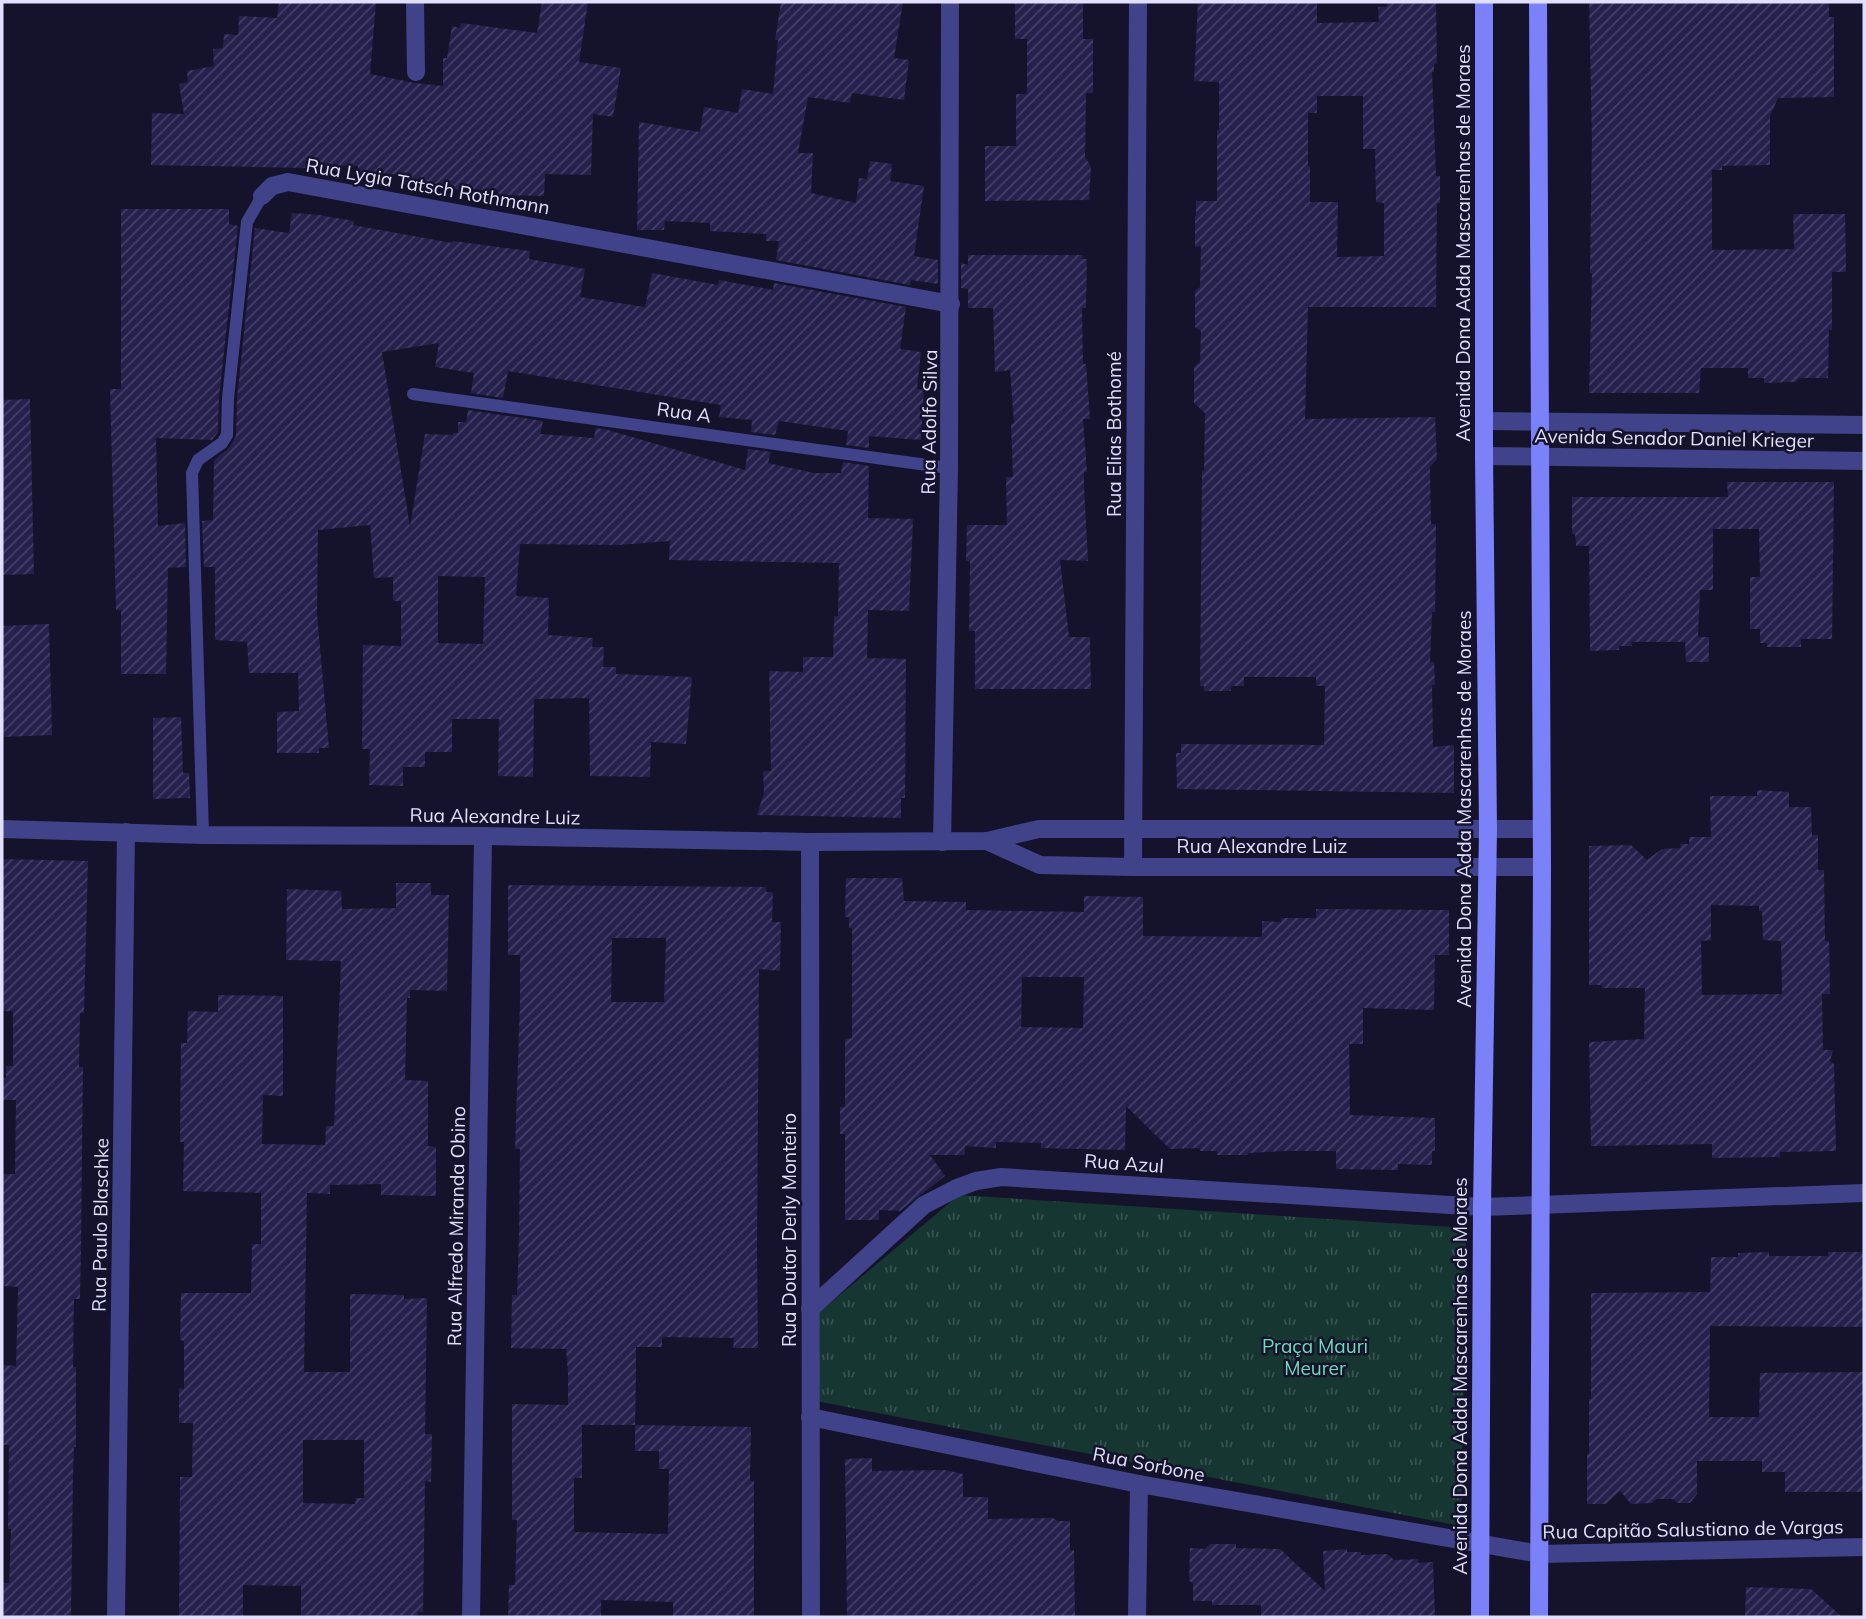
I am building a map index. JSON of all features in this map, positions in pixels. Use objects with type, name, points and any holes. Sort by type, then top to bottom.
[{"type":"main road","name":"Avenida Dona Adda Mascarenhas de Moraes","points":[[1480,1617],[1482,1207],[1488,829],[1484,457],[1484,2]]},
{"type":"main road","points":[[1538,2],[1542,867],[1539,1617]]},
{"type":"street","points":[[415,2],[416,72]]},
{"type":"street","name":"Rua Adolfo Silva","points":[[942,842],[951,304],[950,2]]},
{"type":"street","name":"Rua Elias Bothomé","points":[[1133,867],[1138,2]]},
{"type":"street","name":"Rua Lygia Tatsch Rothmann","points":[[262,196],[272,186],[288,182],[951,304]]},
{"type":"street","name":"Avenida Senador Daniel Krieger","points":[[1484,421],[1864,425]]},
{"type":"street","name":"Avenida Senador Daniel Krieger","points":[[1484,457],[1864,461]]},
{"type":"street","name":"Rua Alexandre Luiz","points":[[2,829],[203,835],[942,842],[987,841],[1039,829],[1541,829]]},
{"type":"street","name":"Rua Paulo Blaschke","points":[[116,1617],[126,832]]},
{"type":"street","name":"Rua Alfredo Miranda Obino","points":[[471,1617],[483,836]]},
{"type":"street","name":"Rua Alexandre Luiz","points":[[987,841],[1041,864],[1133,867],[1542,867]]},
{"type":"street","name":"Rua Doutor Derly Monteiro","points":[[810,842],[811,1617]]},
{"type":"street","name":"Rua Azul","points":[[810,1309],[924,1205],[939,1195],[967,1184],[1001,1177],[1482,1207]]},
{"type":"street","points":[[1482,1207],[1864,1193]]},
{"type":"street","name":"Rua Sorbone","points":[[810,1418],[1139,1484],[1481,1546]]},
{"type":"street","points":[[1137,1617],[1139,1484]]},
{"type":"street","name":"Rua Capitão Salustiano de Vargas","points":[[1481,1546],[1540,1555],[1864,1547]]},
{"type":"lane","name":"Rua Lygia Tatsch Rothmann","points":[[203,835],[192,473],[198,460],[222,443],[228,435],[228,398],[247,222],[262,196]]},
{"type":"lane","name":"Rua A","points":[[413,394],[949,468]]},
{"type":"green space","name":"Praça Mauri Meurer","points":[[959,1195],[1466,1228],[1461,1526],[816,1401],[816,1315]]},
{"type":"building","points":[[279,2],[376,2],[370,74],[443,86],[443,58],[447,58],[452,26],[460,28],[461,23],[537,33],[542,2],[588,2],[579,62],[621,68],[613,117],[593,114],[591,175],[545,174],[544,196],[498,195],[498,190],[405,184],[405,175],[358,172],[358,166],[307,165],[307,168],[151,165],[152,113],[184,114],[179,84],[188,82],[187,71],[214,66],[213,49],[223,48],[224,34],[238,35],[239,16],[277,18]]},
{"type":"building","points":[[781,2],[903,2],[894,58],[909,60],[904,100],[852,93],[850,103],[808,97],[798,153],[813,153],[811,193],[856,203],[859,178],[867,179],[870,161],[892,164],[890,181],[924,186],[914,256],[938,260],[938,284],[911,280],[910,285],[776,260],[779,241],[766,241],[766,234],[710,231],[710,223],[665,221],[664,230],[637,230],[639,122],[700,132],[704,107],[738,113],[742,89],[773,94],[778,40],[775,40]]},
{"type":"building","points":[[1015,2],[1083,2],[1083,39],[1093,39],[1093,93],[1086,93],[1085,157],[1091,167],[1089,200],[985,201],[985,146],[1016,146],[1016,94],[1027,94],[1027,39],[1015,39]]},
{"type":"building","points":[[1198,2],[1317,2],[1317,23],[1379,22],[1378,7],[1387,7],[1386,2],[1436,2],[1437,63],[1434,64],[1432,72],[1436,176],[1440,176],[1440,203],[1437,203],[1436,307],[1308,307],[1305,419],[1435,417],[1437,459],[1430,467],[1431,524],[1436,524],[1435,612],[1432,612],[1430,662],[1434,662],[1435,685],[1432,685],[1433,747],[1454,745],[1454,793],[1177,789],[1176,753],[1181,753],[1181,744],[1324,745],[1325,686],[1316,686],[1316,677],[1244,677],[1244,686],[1231,686],[1231,691],[1204,691],[1204,686],[1200,686],[1205,413],[1194,403],[1194,367],[1200,362],[1201,331],[1195,327],[1195,291],[1200,287],[1201,246],[1195,247],[1195,216],[1196,201],[1217,201],[1219,82],[1194,81]],"holes":[[[1317,96],[1363,96],[1363,149],[1375,149],[1376,202],[1384,203],[1384,256],[1337,257],[1338,202],[1310,202],[1308,113],[1317,113]]]},
{"type":"building","points":[[1589,2],[1829,2],[1829,17],[1834,17],[1834,97],[1778,98],[1770,116],[1770,165],[1722,166],[1722,170],[1712,170],[1712,250],[1794,249],[1793,214],[1845,214],[1846,272],[1832,272],[1832,330],[1829,330],[1828,378],[1799,378],[1796,382],[1764,383],[1764,378],[1748,378],[1748,368],[1701,368],[1699,393],[1589,393],[1592,142]]},
{"type":"building","points":[[121,209],[229,209],[229,224],[238,226],[219,397],[218,432],[212,440],[156,438],[158,526],[185,523],[186,567],[168,568],[166,674],[121,674],[121,610],[116,610],[110,389],[121,389]]},
{"type":"building","points":[[292,213],[319,215],[354,221],[353,225],[452,243],[530,251],[529,259],[585,269],[580,297],[645,307],[652,273],[718,285],[719,280],[773,290],[774,283],[906,307],[900,349],[921,352],[917,389],[924,389],[921,440],[869,436],[869,448],[846,445],[848,431],[779,421],[775,435],[751,432],[752,420],[719,417],[721,405],[508,371],[503,398],[471,393],[474,373],[435,367],[439,343],[382,352],[410,527],[425,434],[458,433],[458,422],[466,422],[468,410],[543,421],[540,434],[594,438],[596,428],[608,430],[745,470],[748,449],[771,452],[768,463],[814,473],[841,473],[843,462],[869,466],[868,518],[913,519],[909,611],[868,610],[867,658],[906,659],[905,798],[901,798],[901,818],[757,815],[764,793],[763,771],[771,771],[769,671],[803,672],[803,657],[833,657],[834,616],[838,616],[839,563],[669,560],[670,541],[618,545],[520,544],[516,596],[549,598],[548,635],[593,638],[592,647],[604,647],[603,667],[616,667],[616,674],[692,677],[686,744],[651,742],[650,777],[590,776],[589,698],[534,699],[533,777],[498,776],[499,719],[452,719],[452,752],[425,752],[425,767],[403,767],[403,786],[369,785],[370,749],[362,749],[363,645],[401,646],[401,601],[393,601],[393,577],[374,578],[370,525],[318,530],[317,614],[329,748],[319,748],[319,753],[277,753],[277,712],[299,711],[298,673],[249,673],[247,642],[215,640],[215,567],[204,567],[202,521],[213,520],[214,460],[229,448],[236,436],[237,399],[255,228],[289,233]],"holes":[[[438,576],[485,577],[483,644],[438,643]]]},
{"type":"building","points":[[968,255],[1083,255],[1082,259],[1087,259],[1086,308],[1082,308],[1083,364],[1086,364],[1090,419],[1083,419],[1087,472],[1084,472],[1084,486],[1088,561],[1060,560],[1069,637],[1090,637],[1091,689],[975,689],[975,631],[969,631],[970,561],[966,561],[967,525],[1007,525],[1006,477],[1013,477],[1011,424],[1014,423],[1010,370],[995,372],[993,308],[968,308],[968,289],[961,288],[961,263],[968,265]]},
{"type":"building","points":[[30,399],[34,574],[2,575],[2,400]]},
{"type":"building","points":[[1727,482],[1834,482],[1832,639],[1801,639],[1801,647],[1767,647],[1767,643],[1760,643],[1760,629],[1750,629],[1750,577],[1760,577],[1759,529],[1713,529],[1713,590],[1700,590],[1698,637],[1709,637],[1709,662],[1686,662],[1685,642],[1631,642],[1632,646],[1619,646],[1619,650],[1590,651],[1589,546],[1576,546],[1575,534],[1572,534],[1572,497],[1728,497]]},
{"type":"building","points":[[49,624],[52,735],[2,737],[2,626]]},
{"type":"building","points":[[181,717],[183,773],[189,773],[190,798],[153,799],[153,718]]},
{"type":"building","points":[[1757,790],[1789,792],[1789,807],[1811,807],[1812,835],[1818,835],[1818,870],[1824,870],[1825,941],[1829,941],[1830,994],[1822,994],[1823,1050],[1833,1050],[1830,1061],[1834,1064],[1836,1151],[1780,1152],[1780,1157],[1712,1158],[1712,1144],[1591,1146],[1589,1042],[1644,1039],[1645,988],[1602,988],[1602,985],[1589,985],[1589,846],[1631,845],[1647,860],[1662,849],[1681,848],[1680,844],[1689,844],[1689,837],[1711,837],[1710,796],[1757,796]],"holes":[[[1711,905],[1759,906],[1759,911],[1762,911],[1763,940],[1781,941],[1782,994],[1702,995],[1701,941],[1711,940]]]},
{"type":"building","points":[[2,859],[88,861],[84,1013],[80,1013],[79,1067],[83,1067],[81,1245],[80,1299],[74,1299],[76,1447],[73,1476],[71,1617],[2,1617],[2,1583],[9,1583],[11,1529],[8,1529],[9,1445],[2,1445],[2,1377],[4,1365],[16,1366],[18,1287],[2,1286],[2,1174],[15,1174],[16,1100],[2,1100],[2,1078],[6,1078],[6,1066],[13,1066],[13,1011],[2,1011]]},
{"type":"building","points":[[846,878],[902,878],[904,901],[966,902],[966,910],[1084,912],[1084,896],[1143,897],[1143,936],[1259,937],[1262,936],[1262,921],[1316,918],[1316,909],[1449,910],[1449,955],[1435,955],[1434,1010],[1363,1008],[1363,1044],[1349,1044],[1350,1115],[1435,1118],[1435,1151],[1432,1151],[1432,1165],[1398,1164],[1398,1170],[1336,1169],[1336,1151],[1217,1155],[1217,1151],[1200,1151],[1200,1148],[1170,1149],[1126,1106],[1125,1150],[1041,1148],[1041,1143],[996,1142],[996,1148],[965,1146],[965,1155],[930,1155],[945,1176],[900,1211],[879,1210],[879,1220],[845,1220],[845,1134],[840,1134],[840,1107],[845,1107],[845,1039],[852,1038],[852,928],[849,928],[849,917],[845,917]],"holes":[[[1022,977],[1084,977],[1083,1028],[1021,1027]]]},
{"type":"building","points":[[396,883],[431,883],[431,895],[449,895],[447,991],[410,990],[410,998],[407,998],[405,1080],[428,1081],[428,1146],[436,1147],[436,1196],[381,1195],[381,1184],[330,1185],[330,1194],[307,1193],[304,1372],[350,1372],[350,1294],[404,1295],[404,1299],[427,1298],[425,1434],[432,1434],[431,1482],[425,1481],[423,1612],[418,1612],[417,1617],[301,1615],[301,1586],[243,1585],[243,1617],[179,1617],[180,1477],[192,1477],[193,1423],[179,1423],[179,1388],[184,1389],[184,1341],[180,1340],[181,1293],[251,1293],[252,1244],[261,1244],[261,1193],[183,1191],[184,1142],[180,1142],[181,1043],[187,1043],[188,1011],[218,1012],[218,995],[283,996],[283,1096],[263,1095],[262,1144],[325,1145],[326,1126],[334,1126],[341,961],[286,960],[287,889],[341,891],[342,909],[396,908]],"holes":[[[303,1440],[364,1440],[364,1498],[356,1498],[355,1504],[303,1503]]]},
{"type":"building","points":[[508,885],[766,887],[766,892],[773,892],[772,922],[781,922],[780,971],[759,969],[758,1348],[733,1348],[734,1338],[662,1337],[662,1347],[636,1347],[635,1425],[751,1427],[750,1481],[754,1481],[754,1617],[673,1617],[673,1602],[601,1600],[601,1617],[508,1617],[509,1585],[515,1585],[517,1520],[512,1520],[512,1404],[568,1405],[568,1373],[566,1349],[511,1348],[512,1295],[517,1295],[519,1238],[520,1149],[515,1149],[520,955],[508,955]],"holes":[[[612,938],[666,938],[664,1002],[611,1002]],[[582,1425],[635,1425],[635,1451],[659,1451],[659,1469],[669,1469],[668,1534],[574,1532],[574,1478],[582,1478]]]},
{"type":"building","points":[[1769,1252],[1769,1256],[1828,1256],[1828,1252],[1864,1252],[1864,1327],[1710,1326],[1709,1417],[1759,1417],[1760,1373],[1864,1372],[1864,1492],[1785,1492],[1785,1472],[1762,1472],[1762,1461],[1697,1461],[1697,1494],[1690,1503],[1657,1499],[1652,1503],[1631,1504],[1620,1491],[1606,1504],[1587,1504],[1591,1293],[1710,1292],[1711,1257],[1738,1257],[1738,1253]]},
{"type":"building","points":[[872,1458],[872,1471],[945,1470],[963,1474],[963,1497],[988,1497],[988,1519],[1053,1518],[1057,1521],[1070,1521],[1070,1550],[1074,1550],[1075,1617],[847,1617],[845,1459]]},
{"type":"building","points":[[1210,1544],[1236,1544],[1236,1548],[1280,1549],[1325,1591],[1323,1551],[1347,1549],[1347,1552],[1361,1552],[1361,1555],[1387,1554],[1394,1560],[1418,1559],[1418,1563],[1433,1562],[1435,1617],[1261,1617],[1261,1605],[1212,1605],[1212,1601],[1193,1601],[1193,1583],[1189,1581],[1190,1548],[1205,1549]]},
{"type":"building","points":[[1746,1587],[1811,1589],[1842,1617],[1745,1617]]}]
